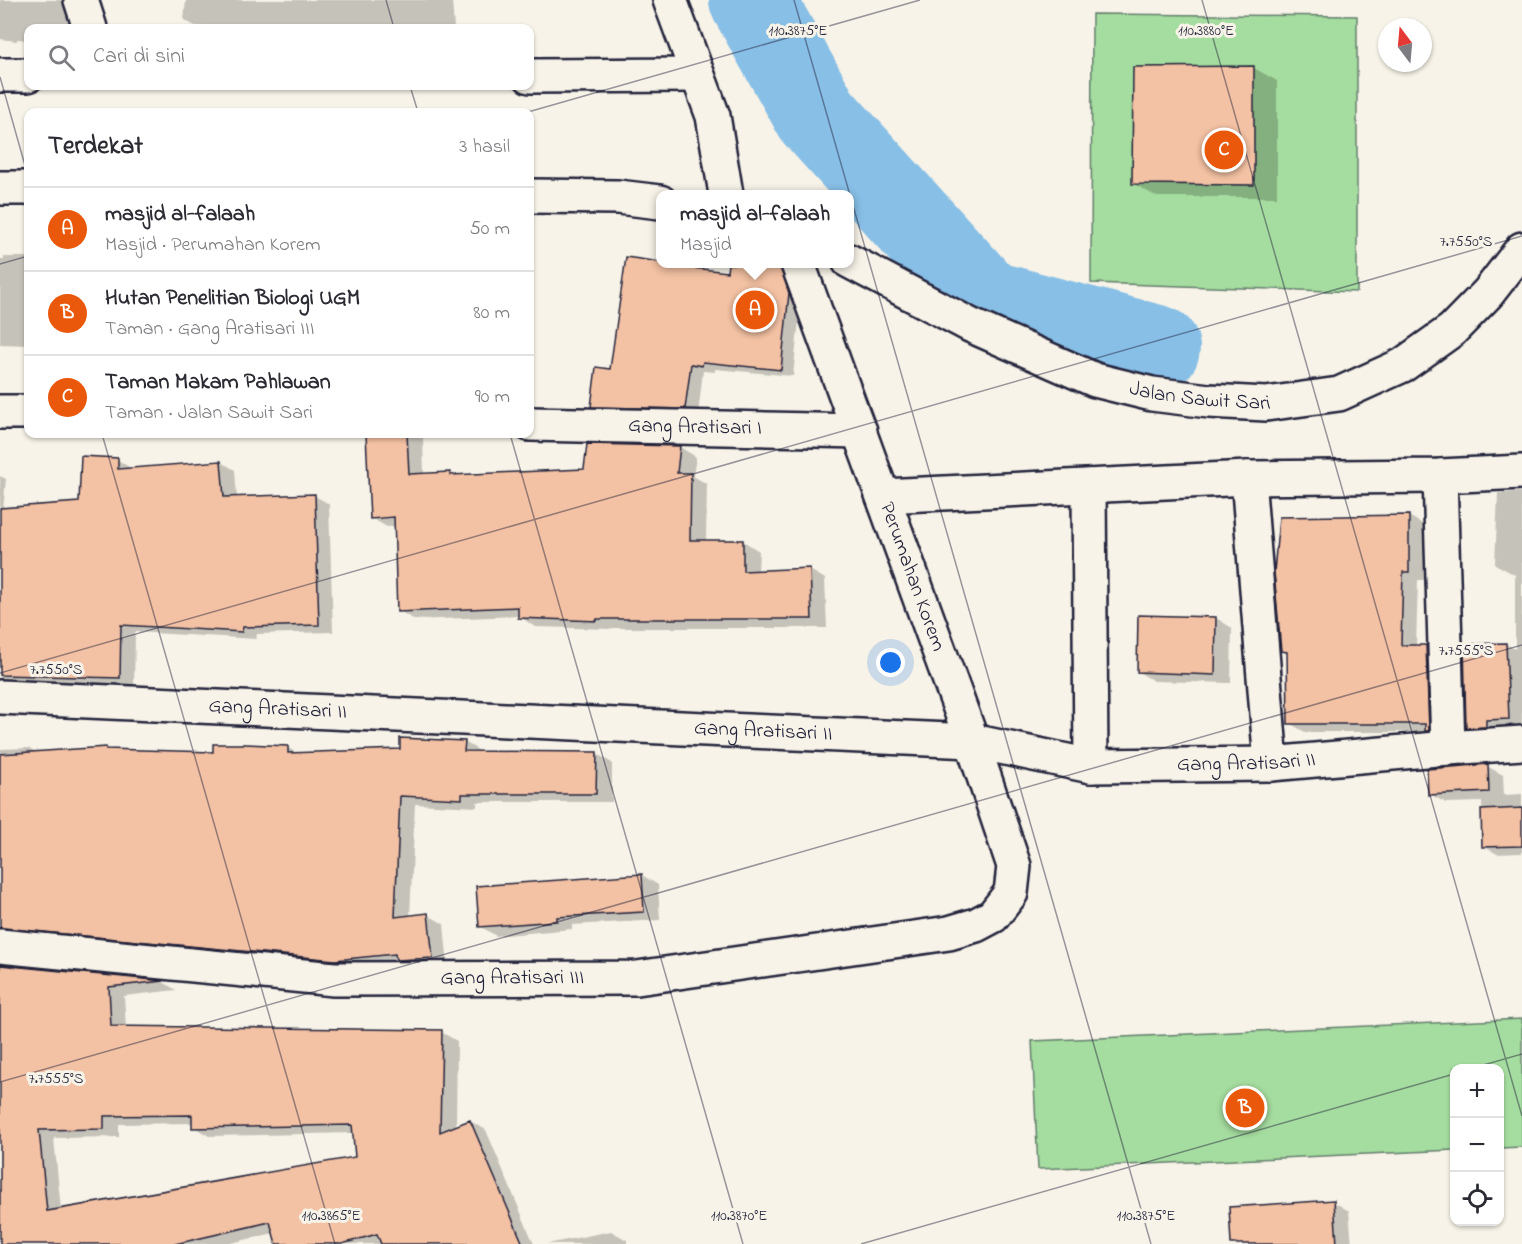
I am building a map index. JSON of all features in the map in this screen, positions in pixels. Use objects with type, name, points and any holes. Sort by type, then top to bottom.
[{"type":"street","points":[[81,0],[89,24]]},
{"type":"street","points":[[670,0],[713,116],[725,190]]},
{"type":"street","points":[[0,75],[24,75]]},
{"type":"street","points":[[534,76],[697,75]]},
{"type":"street","points":[[0,188],[24,188]]},
{"type":"street","points":[[534,196],[618,197],[656,202]]},
{"type":"street","name":"Jalan Sawit Sari","points":[[854,264],[970,325],[1095,380],[1152,394],[1209,401],[1266,404],[1339,394],[1403,365],[1452,330],[1488,293],[1522,249]]},
{"type":"street","name":"Perumahan Korem","points":[[799,268],[972,741],[1014,866],[1011,893]]},
{"type":"street","points":[[0,412],[24,412]]},
{"type":"street","name":"Gang Aratisari I","points":[[534,423],[860,431]]},
{"type":"street","points":[[883,496],[1248,478],[1440,476],[1522,472]]},
{"type":"street","points":[[1440,476],[1448,748]]},
{"type":"street","points":[[1248,478],[1271,764]]},
{"type":"street","points":[[1089,486],[1091,766]]},
{"type":"street","name":"Gang Aratisari II","points":[[0,697],[972,741],[1091,766],[1271,764],[1522,743]]},
{"type":"street","name":"Gang Aratisari III","points":[[0,946],[334,979],[637,978],[949,933],[976,925],[993,916],[1011,893]]},
{"type":"green space","points":[[1092,14],[1357,16],[1357,292],[1091,283]]},
{"type":"green space","points":[[1522,1019],[1522,1147],[1504,1148],[1504,1064],[1450,1064],[1450,1150],[1038,1169],[1032,1041]]},
{"type":"building","points":[[1254,66],[1254,185],[1132,184],[1133,67]]},
{"type":"building","points":[[626,257],[656,261],[656,268],[694,268],[727,272],[728,268],[781,268],[789,293],[781,370],[703,362],[702,366],[691,364],[685,409],[591,407],[596,367],[610,369]]},
{"type":"building","points":[[366,438],[407,438],[409,474],[450,472],[451,475],[584,469],[587,444],[680,446],[677,473],[691,473],[690,540],[743,540],[743,571],[810,568],[812,619],[597,619],[597,621],[518,618],[518,607],[397,612],[394,517],[370,519]]},
{"type":"building","points":[[81,456],[118,458],[118,469],[221,461],[224,497],[315,494],[319,625],[243,627],[242,632],[121,625],[120,678],[0,675],[0,508],[79,502]]},
{"type":"building","points":[[1409,515],[1409,572],[1403,572],[1401,645],[1426,645],[1429,731],[1425,731],[1425,724],[1288,724],[1287,652],[1281,651],[1274,572],[1279,517]]},
{"type":"building","points":[[1138,615],[1216,617],[1215,675],[1137,672]]},
{"type":"building","points":[[1506,643],[1509,719],[1486,720],[1486,727],[1466,728],[1464,644]]},
{"type":"building","points":[[400,738],[465,741],[464,751],[597,752],[596,794],[462,794],[462,799],[400,796],[395,917],[428,913],[433,958],[396,960],[395,954],[335,960],[0,928],[0,754],[106,747],[106,749],[213,752],[213,744],[288,746],[288,753],[400,749]]},
{"type":"building","points":[[1488,764],[1489,792],[1428,795],[1427,769]]},
{"type":"building","points":[[1522,808],[1522,846],[1482,847],[1481,810]]},
{"type":"building","points":[[642,874],[644,912],[557,917],[557,921],[479,927],[476,886]]},
{"type":"building","points":[[0,965],[164,981],[109,987],[111,1026],[442,1030],[440,1132],[470,1120],[523,1244],[381,1244],[377,1234],[342,1244],[276,1244],[270,1222],[175,1244],[0,1244]],"holes":[[[192,1115],[192,1128],[352,1125],[355,1157],[47,1211],[39,1130],[104,1129],[104,1116]]]},
{"type":"building","points":[[1334,1200],[1337,1244],[1231,1244],[1229,1207]]},
{"type":"waterway","points":[[752,0],[817,116],[986,303],[1157,348]]},
{"type":"place","name":"Taman Makam Pahlawan","points":[[1224,150]]},
{"type":"place","name":"masjid al-falaah","points":[[755,310]]},
{"type":"place","name":"Hutan Penelitian Biologi UGM","points":[[1245,1108]]}]
